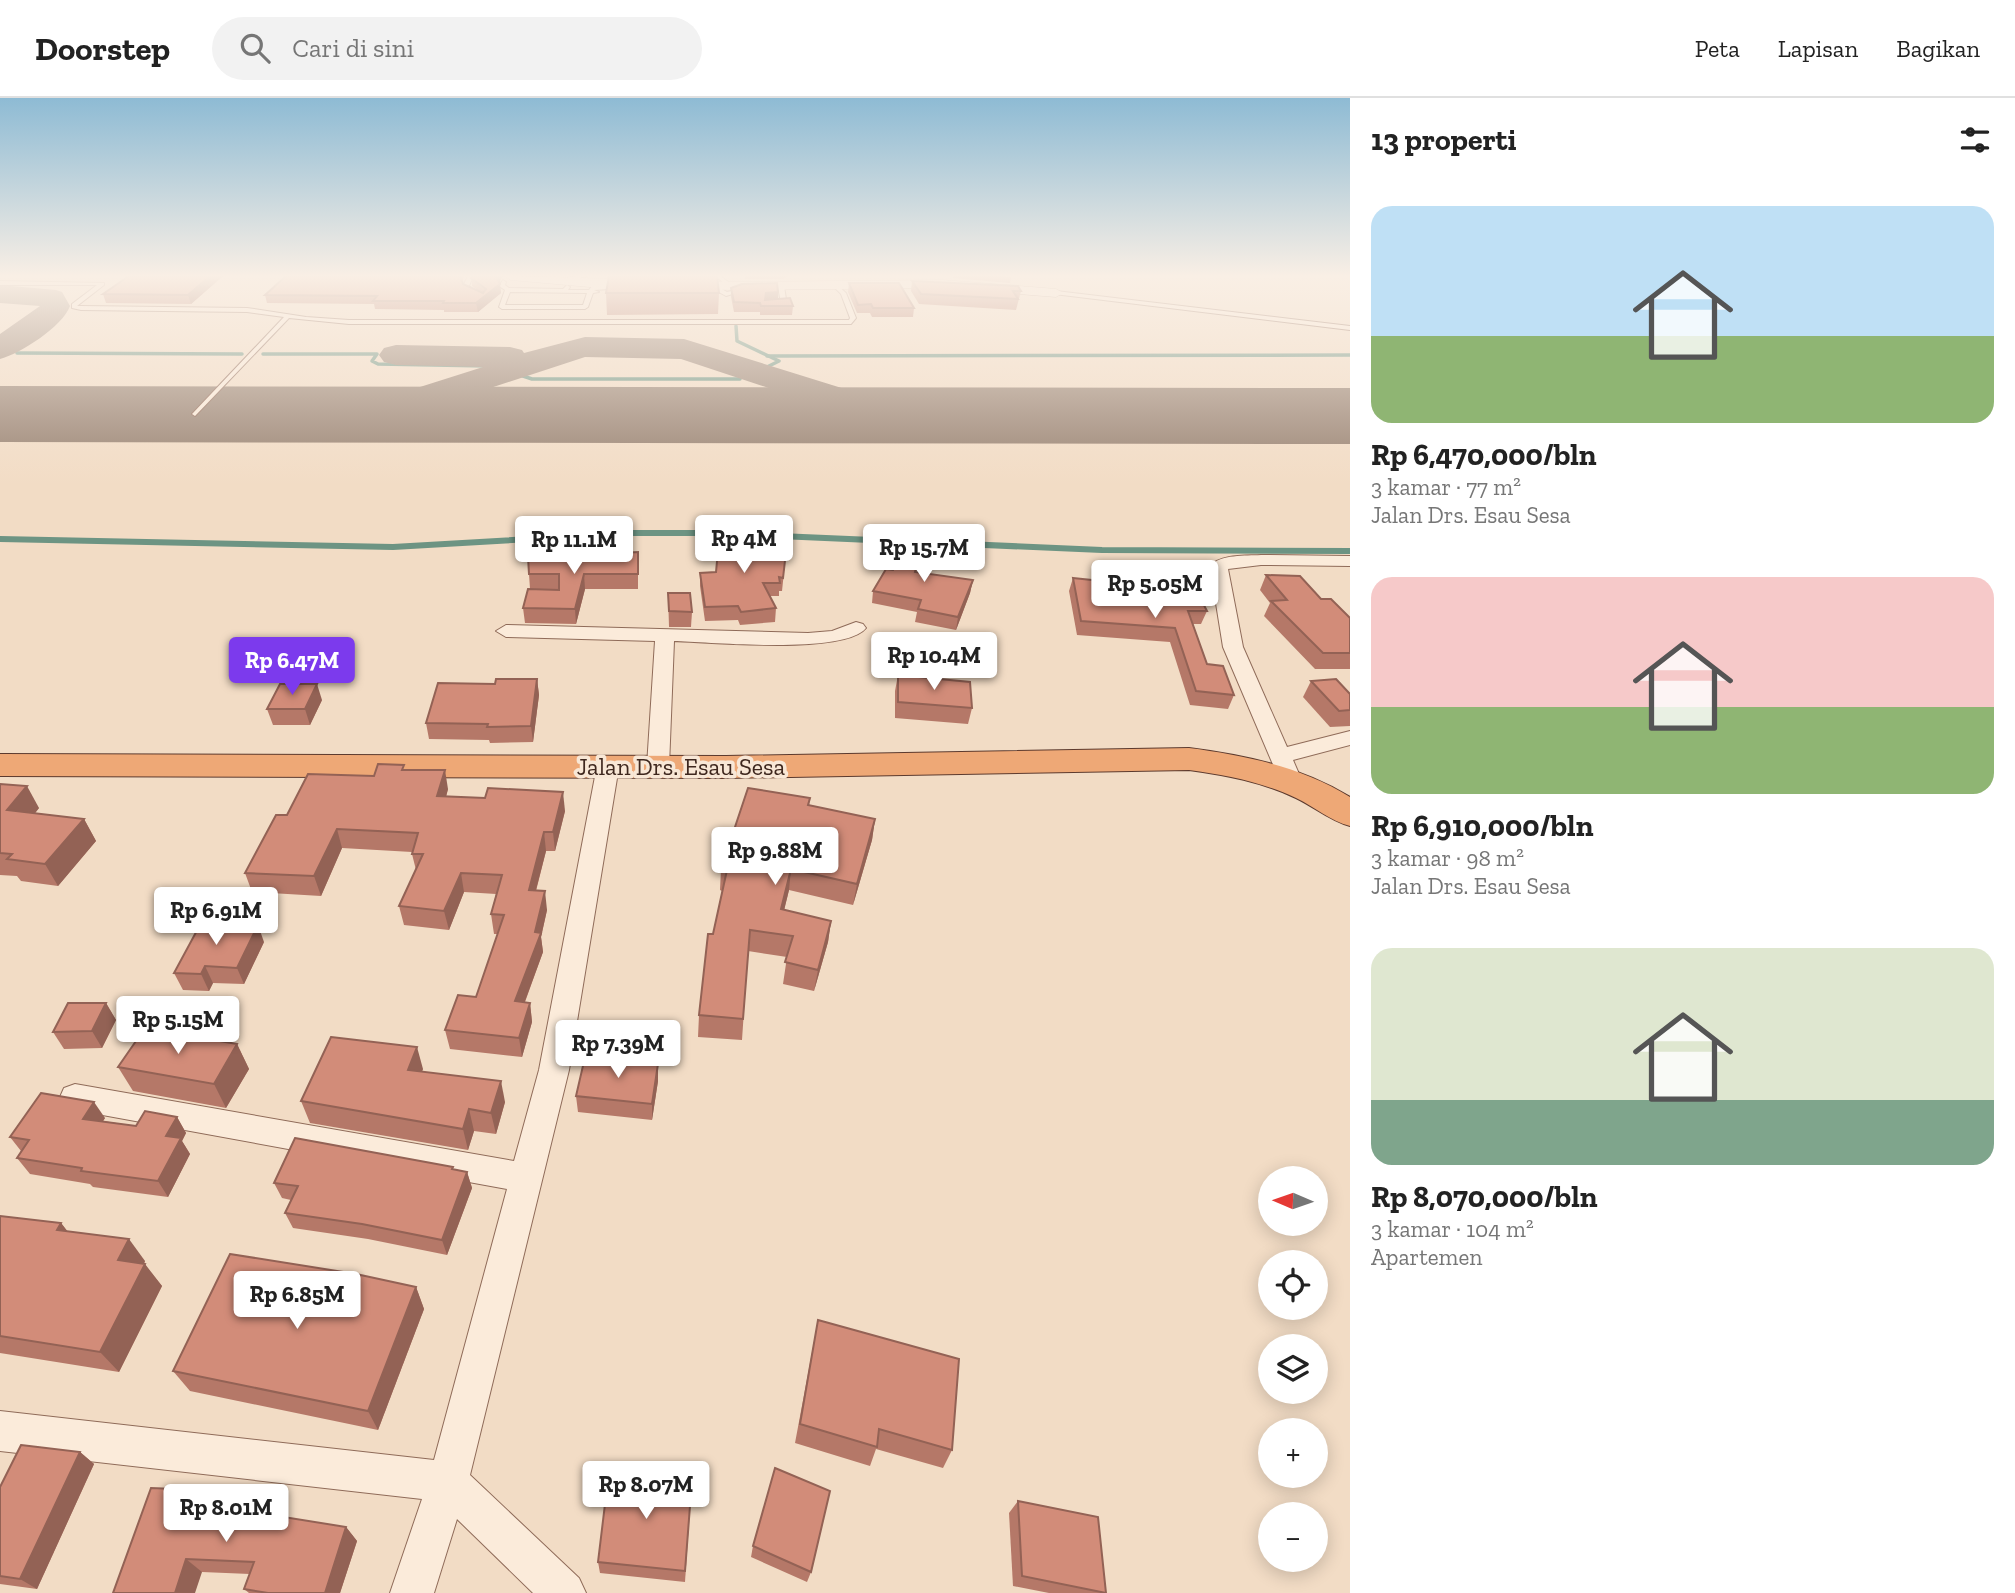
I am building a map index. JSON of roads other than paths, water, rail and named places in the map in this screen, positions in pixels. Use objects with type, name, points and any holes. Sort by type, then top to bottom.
[{"type":"highway","name":"Jalan Drs. Esau Sesa","points":[[0,765],[1006,764],[1172,758],[1241,767],[1286,768],[1350,814]]},
{"type":"street","points":[[1350,561],[1241,561],[1222,563],[1219,566],[1233,647],[1286,768],[1350,738]]},
{"type":"street","points":[[506,631],[808,639],[835,636],[856,628]]},
{"type":"street","points":[[658,766],[665,636]]},
{"type":"street","points":[[412,1593],[448,1482],[528,1178],[567,1007],[608,766]]},
{"type":"street","points":[[75,1097],[528,1178]]},
{"type":"street","points":[[0,1432],[448,1482],[565,1593]]},
{"type":"lane","points":[[195,414],[260,346]]},
{"type":"waterway","points":[[747,346],[768,356]]},
{"type":"waterway","points":[[17,353],[242,354]]},
{"type":"waterway","points":[[263,354],[377,354],[372,361],[378,364],[488,366]]},
{"type":"waterway","points":[[768,356],[1350,355]]},
{"type":"waterway","points":[[765,368],[779,361],[768,356]]},
{"type":"waterway","points":[[520,375],[532,379],[740,379]]},
{"type":"waterway","points":[[0,539],[393,547],[633,533],[708,533],[1102,550],[1350,551]]}]
